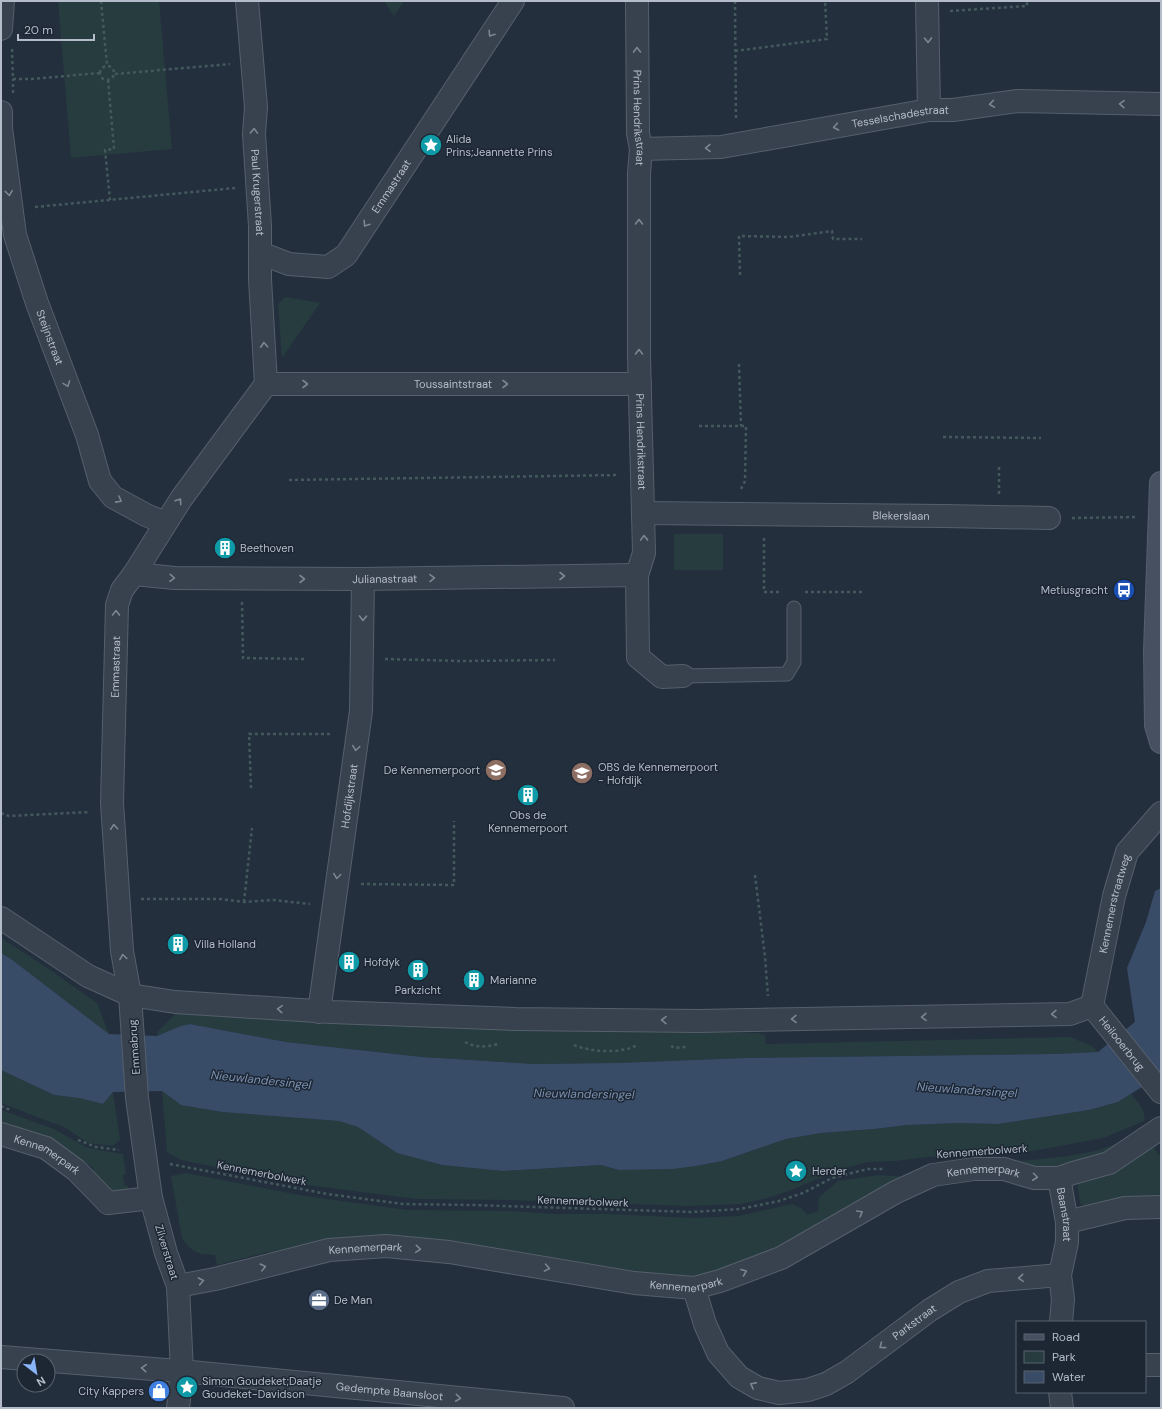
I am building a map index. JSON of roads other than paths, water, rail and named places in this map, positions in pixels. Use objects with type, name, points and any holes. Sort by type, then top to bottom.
[{"type":"main road","points":[[1161,483],[1155,666],[1156,725],[1161,742]]},
{"type":"street","points":[[1,29],[3,1]]},
{"type":"street","name":"Paul Krugerstraat","points":[[247,1],[256,107],[254,134],[260,226],[266,384]]},
{"type":"street","name":"Emmastraat","points":[[260,253],[280,259],[288,264],[328,267],[346,255],[513,1]]},
{"type":"street","name":"Prins Hendrikstraat","points":[[637,1],[638,133],[641,149],[639,173],[640,384],[644,553],[637,576],[638,657],[662,676],[683,676]]},
{"type":"street","points":[[927,7],[929,110]]},
{"type":"street","name":"Tesselschadestraat","points":[[641,149],[721,148],[929,110],[953,110],[1018,101],[1161,104]]},
{"type":"street","name":"Steijnstraat","points":[[1,112],[1,128],[15,235],[34,296],[87,435],[100,481],[113,497],[146,515],[165,523]]},
{"type":"street","name":"Emmastraat","points":[[130,996],[122,951],[112,803],[117,605],[122,590],[134,574],[181,499],[266,384]]},
{"type":"street","name":"Toussaintstraat","points":[[266,384],[640,384]]},
{"type":"street","name":"Blekerslaan","points":[[643,513],[1049,518]]},
{"type":"street","name":"Julianastraat","points":[[134,574],[175,578],[241,579],[637,576]]},
{"type":"street","name":"Hofdijkstraat","points":[[319,1012],[361,711],[364,579]]},
{"type":"street","name":"Kennemerstraatweg","points":[[1092,1006],[1114,896],[1127,852],[1161,813]]},
{"type":"street","points":[[1,918],[88,976],[130,996],[175,1002],[319,1012],[515,1019],[698,1021],[1070,1014],[1092,1006]]},
{"type":"street","name":"Emmabrug","points":[[130,996],[138,1098]]},
{"type":"street","name":"Heilooerbrug","points":[[1092,1006],[1157,1087]]},
{"type":"street","name":"Zilverstraat","points":[[138,1098],[151,1198],[166,1253],[178,1286],[182,1371],[178,1408]]},
{"type":"street","name":"Kennemerpark","points":[[178,1286],[215,1279],[329,1250],[386,1246],[449,1252],[634,1283],[694,1288],[720,1281],[781,1258],[896,1192],[933,1175],[974,1169],[1004,1169],[1034,1178],[1059,1178],[1109,1163],[1161,1128]]},
{"type":"street","name":"Kennemerpark","points":[[1,1134],[46,1148],[76,1170],[108,1203],[151,1198]]},
{"type":"street","name":"Baanstraat","points":[[1059,1178],[1067,1222],[1067,1242],[1060,1275],[1063,1299],[1061,1321]]},
{"type":"street","points":[[1067,1222],[1125,1208],[1161,1207]]},
{"type":"street","name":"Parkstraat","points":[[694,1288],[705,1324],[718,1353],[739,1377],[779,1401],[826,1384],[847,1372],[930,1310],[959,1292],[988,1281],[1060,1275]]},
{"type":"street","name":"Gedempte Baansloot","points":[[1,1357],[182,1371],[563,1408]]},
{"type":"street","points":[[1146,1365],[1161,1365]]},
{"type":"street","points":[[1060,1393],[1062,1408]]},
{"type":"lane","name":"Prins Hendrikstraat","points":[[683,676],[786,674],[794,662],[794,608]]},
{"type":"water","name":"Nieuwlandersingel","points":[[1161,888],[1161,1075],[1118,1102],[1089,1110],[998,1124],[959,1123],[907,1125],[821,1133],[786,1139],[722,1161],[673,1169],[619,1170],[601,1165],[503,1171],[442,1165],[397,1153],[358,1127],[339,1121],[222,1112],[181,1105],[162,1091],[113,1092],[103,1104],[79,1098],[54,1095],[1,1070],[1,953],[109,1034],[157,1036],[190,1024],[286,1042],[422,1057],[534,1064],[619,1063],[745,1058],[1053,1054],[1098,1052],[1135,1022],[1127,968],[1146,922],[1155,891]]},
{"type":"place","name":"Alida Prins;Jeannette Prins","points":[[431,145]]},
{"type":"place","name":"Beethoven","points":[[225,548]]},
{"type":"place","name":"Metiusgracht","points":[[1124,590]]},
{"type":"place","name":"De Kennemerpoort","points":[[496,770]]},
{"type":"place","name":"OBS de Kennemerpoort - Hofdijk","points":[[582,773]]},
{"type":"place","name":"Obs de Kennemerpoort","points":[[528,795]]},
{"type":"place","name":"Villa Holland","points":[[178,944]]},
{"type":"place","name":"Hofdyk","points":[[349,962]]},
{"type":"place","name":"Parkzicht","points":[[418,970]]},
{"type":"place","name":"Marianne","points":[[474,980]]},
{"type":"place","name":"Herder","points":[[796,1171]]},
{"type":"place","name":"De Man","points":[[319,1300]]},
{"type":"place","name":"Simon Goudeket;Daatje Goudeket-Davidson","points":[[187,1387]]},
{"type":"place","name":"City Kappers","points":[[159,1391]]}]
